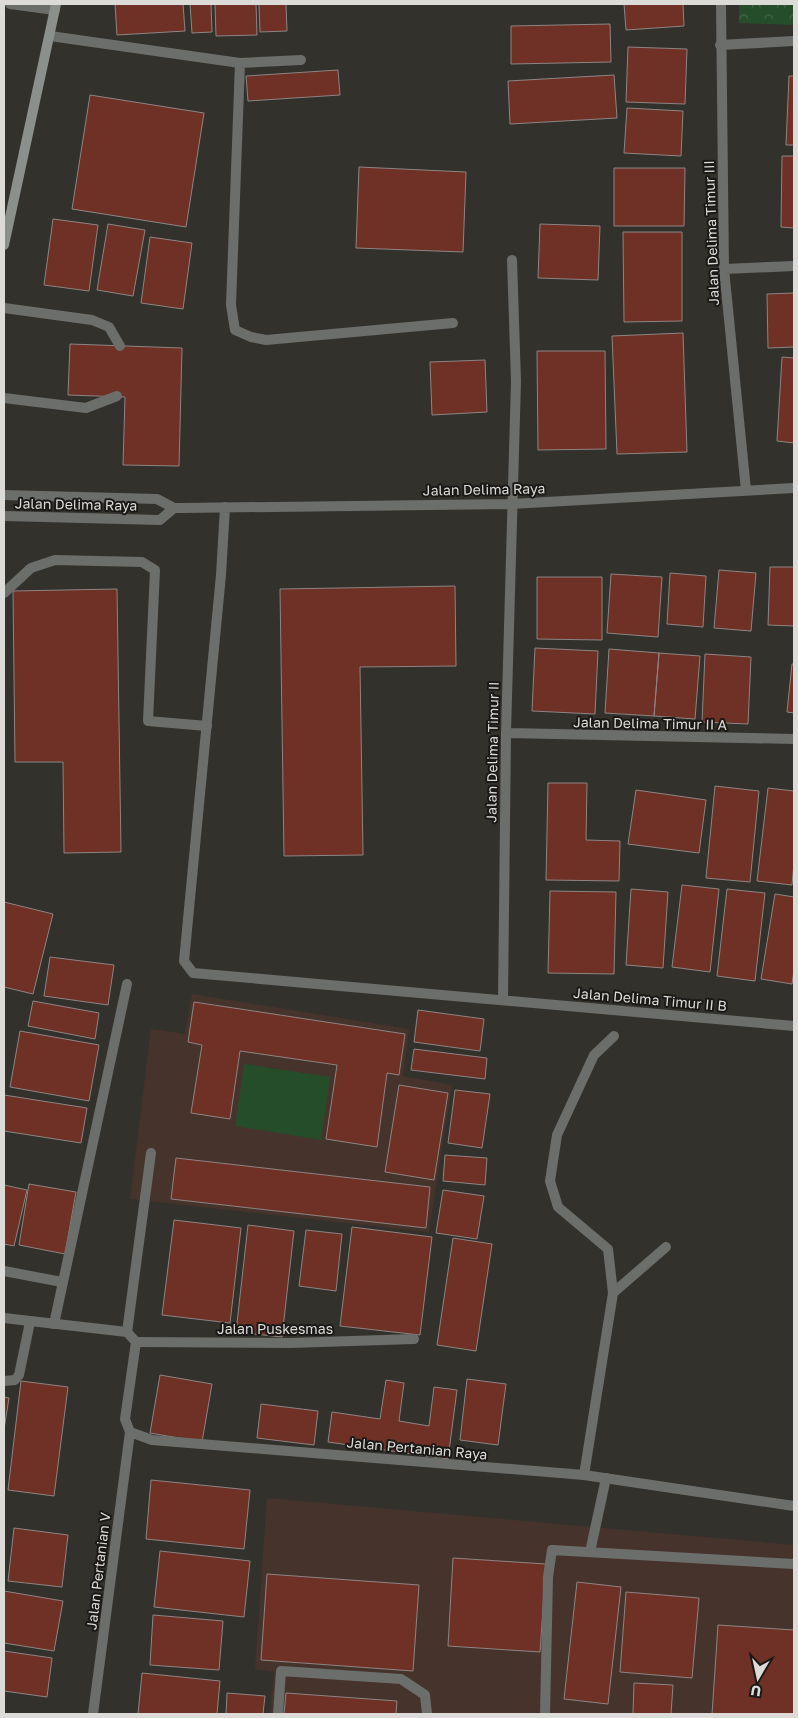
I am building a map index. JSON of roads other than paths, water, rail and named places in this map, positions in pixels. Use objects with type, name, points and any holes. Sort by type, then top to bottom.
[{"type":"main road","points":[[4,245],[55,7]]},
{"type":"street","points":[[10,4],[55,7]]},
{"type":"street","name":"Jalan Delima Timur III","points":[[721,4],[724,269],[746,490]]},
{"type":"street","points":[[50,36],[240,63],[301,60]]},
{"type":"street","points":[[720,45],[794,41]]},
{"type":"street","points":[[240,63],[231,305],[235,330],[251,338],[266,340],[453,324]]},
{"type":"street","name":"Jalan Delima Timur II","points":[[503,1000],[506,733],[511,504],[516,381],[512,260]]},
{"type":"street","points":[[724,269],[794,266]]},
{"type":"street","points":[[4,308],[92,320],[109,327],[120,346]]},
{"type":"street","points":[[4,398],[86,408],[117,396]]},
{"type":"street","name":"Jalan Delima Raya","points":[[4,495],[157,499],[178,508],[511,504],[794,488]]},
{"type":"street","points":[[4,594],[31,568],[55,560],[142,562],[149,566],[155,570],[148,721],[207,726],[224,507]]},
{"type":"street","name":"Jalan Delima Raya","points":[[4,516],[160,520],[178,508]]},
{"type":"street","name":"Jalan Delima Timur II B","points":[[207,726],[184,961],[187,967],[194,973],[794,1026]]},
{"type":"street","name":"Jalan Delima Timur II A","points":[[506,733],[794,739]]},
{"type":"street","points":[[54,1324],[127,984]]},
{"type":"street","points":[[584,1475],[613,1293],[608,1249],[558,1207],[550,1181],[557,1135],[594,1055],[614,1036]]},
{"type":"street","points":[[124,1331],[151,1153]]},
{"type":"street","points":[[613,1293],[666,1247]]},
{"type":"street","points":[[4,1271],[62,1282]]},
{"type":"street","points":[[4,1318],[124,1331],[136,1342],[125,1419],[130,1432]]},
{"type":"street","points":[[4,1381],[15,1380],[19,1375],[30,1322]]},
{"type":"street","name":"Jalan Puskesmas","points":[[136,1342],[290,1343],[414,1339]]},
{"type":"street","name":"Jalan Pertanian Raya","points":[[130,1432],[152,1440],[584,1475],[794,1506]]},
{"type":"street","name":"Jalan Pertanian V","points":[[93,1714],[130,1432]]},
{"type":"street","points":[[590,1552],[606,1478]]},
{"type":"street","points":[[545,1714],[548,1576],[552,1550],[794,1564]]},
{"type":"street","points":[[278,1714],[281,1670],[401,1679],[425,1695],[427,1714]]}]
